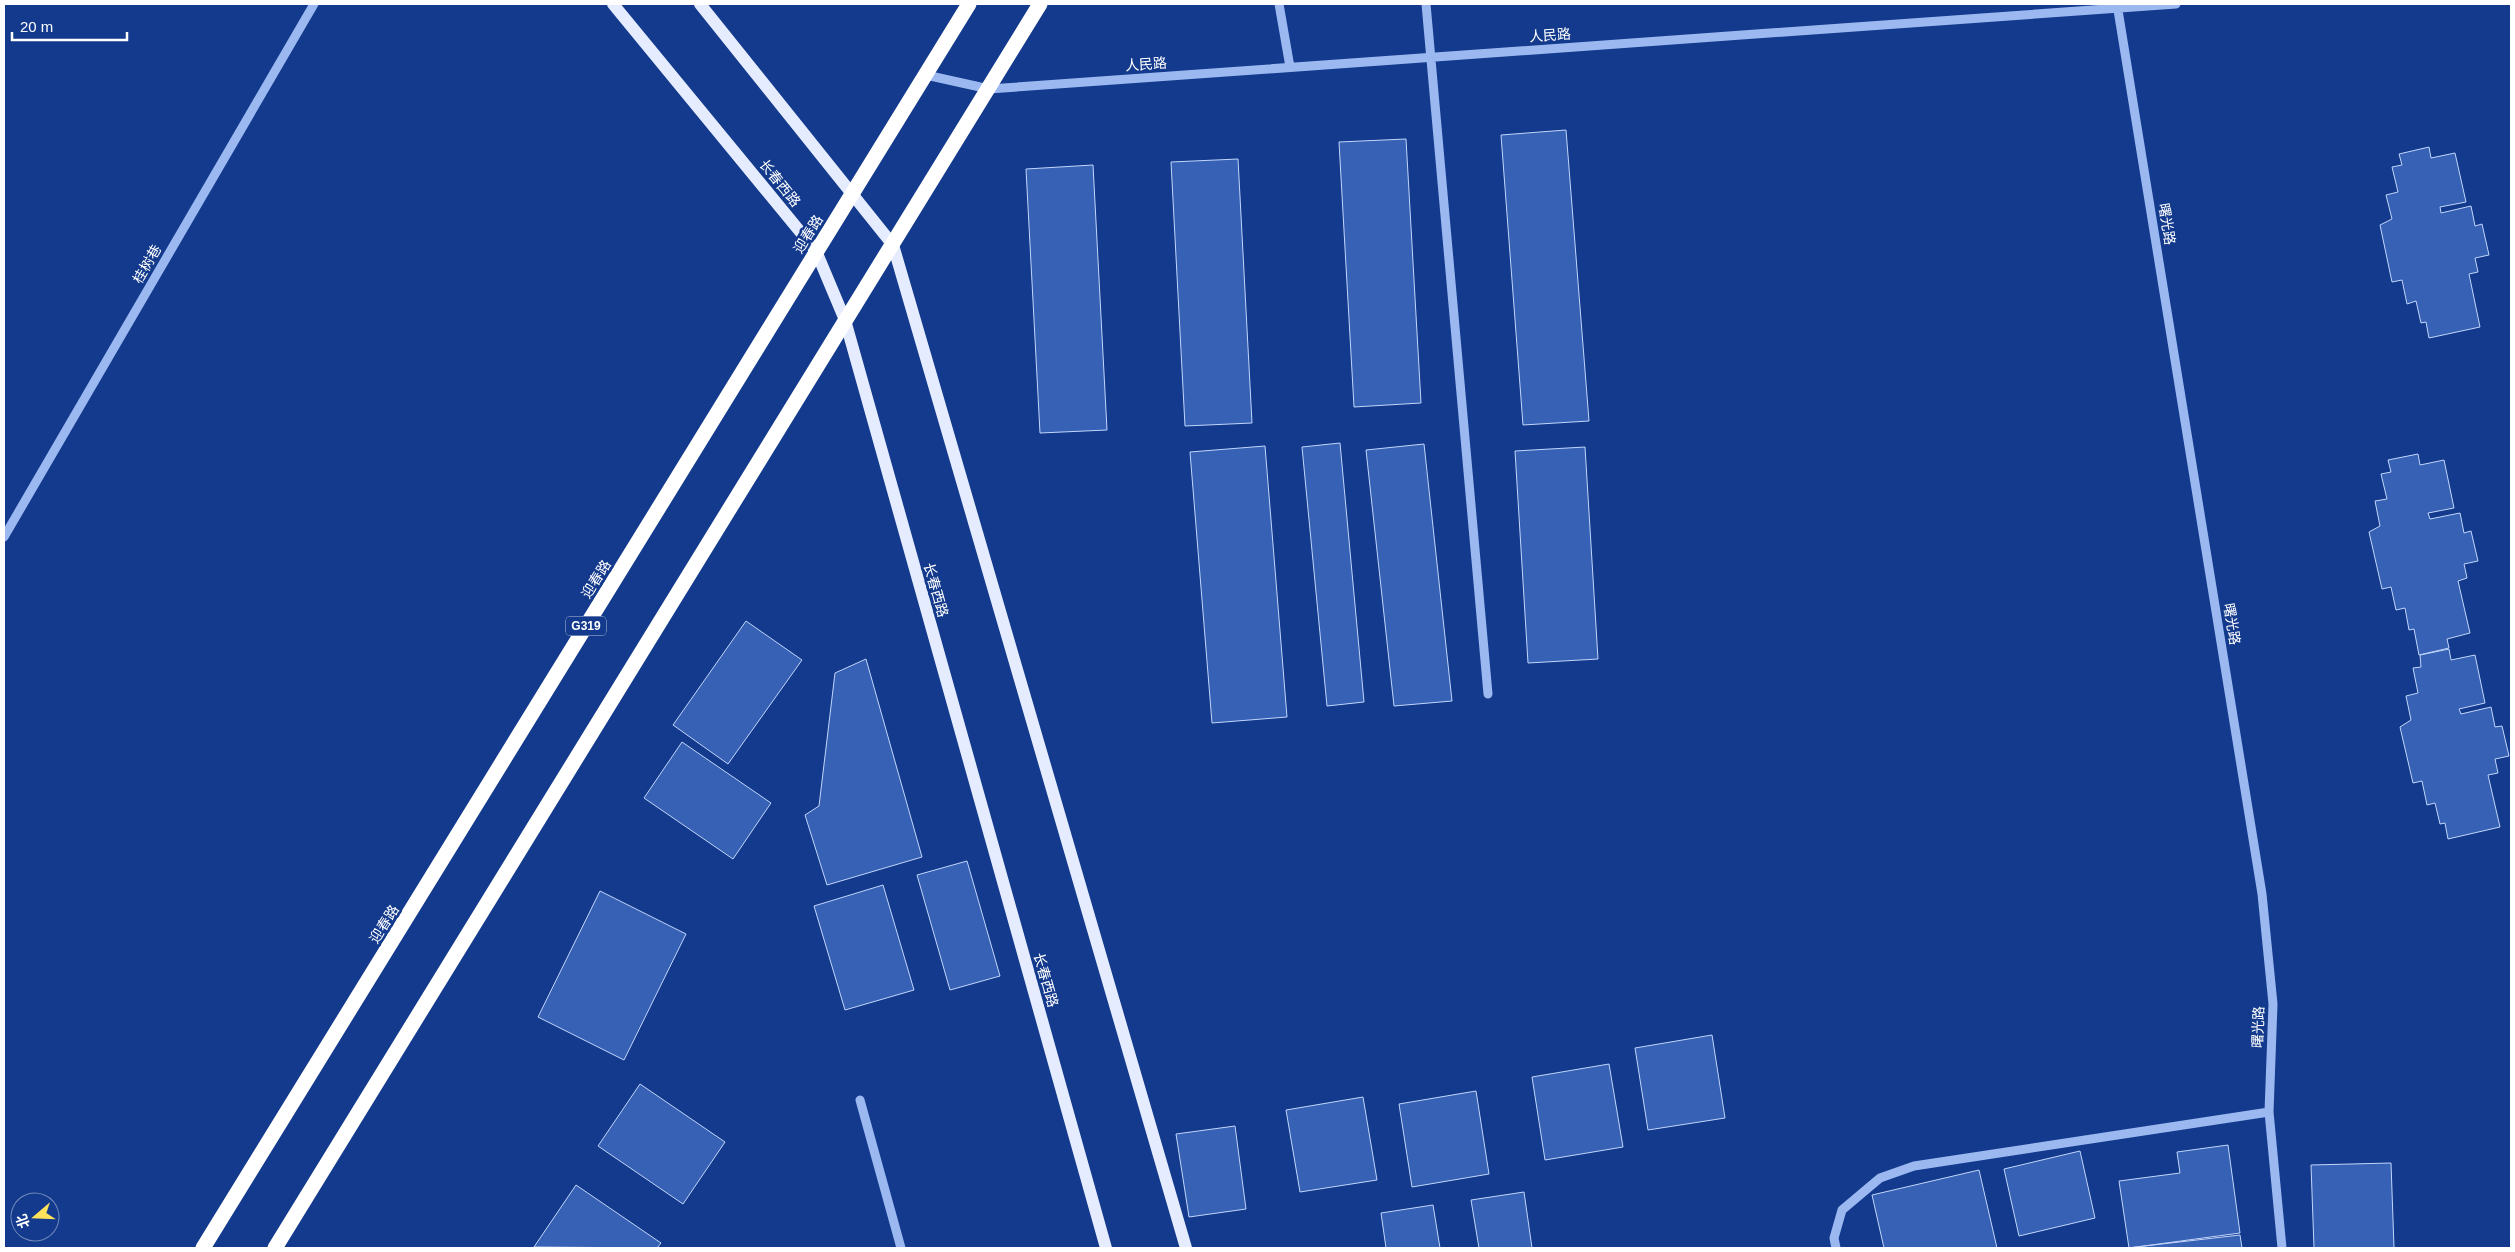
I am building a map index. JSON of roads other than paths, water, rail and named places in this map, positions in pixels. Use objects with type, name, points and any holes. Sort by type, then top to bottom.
[{"type":"highway","name":"迎春路","points":[[203,1248],[970,4]]},
{"type":"highway","points":[[275,1248],[845,320],[893,246],[1040,4]]},
{"type":"main road","name":"长春西路","points":[[613,4],[816,251],[845,320],[1106,1248]]},
{"type":"main road","points":[[700,4],[853,193],[893,246],[1186,1248]]},
{"type":"street","name":"桂树巷","points":[[4,538],[314,4]]},
{"type":"street","points":[[1279,4],[1290,68]]},
{"type":"street","points":[[1426,4],[1488,694]]},
{"type":"street","name":"人民路","points":[[926,75],[989,89],[2117,6],[2176,4]]},
{"type":"street","name":"曙光路","points":[[2117,6],[2262,894],[2273,1004],[2269,1112],[2282,1248]]},
{"type":"street","points":[[860,1100],[900,1248]]},
{"type":"street","points":[[1836,1248],[1834,1238],[1842,1210],[1880,1178],[1914,1166],[2269,1112]]}]
